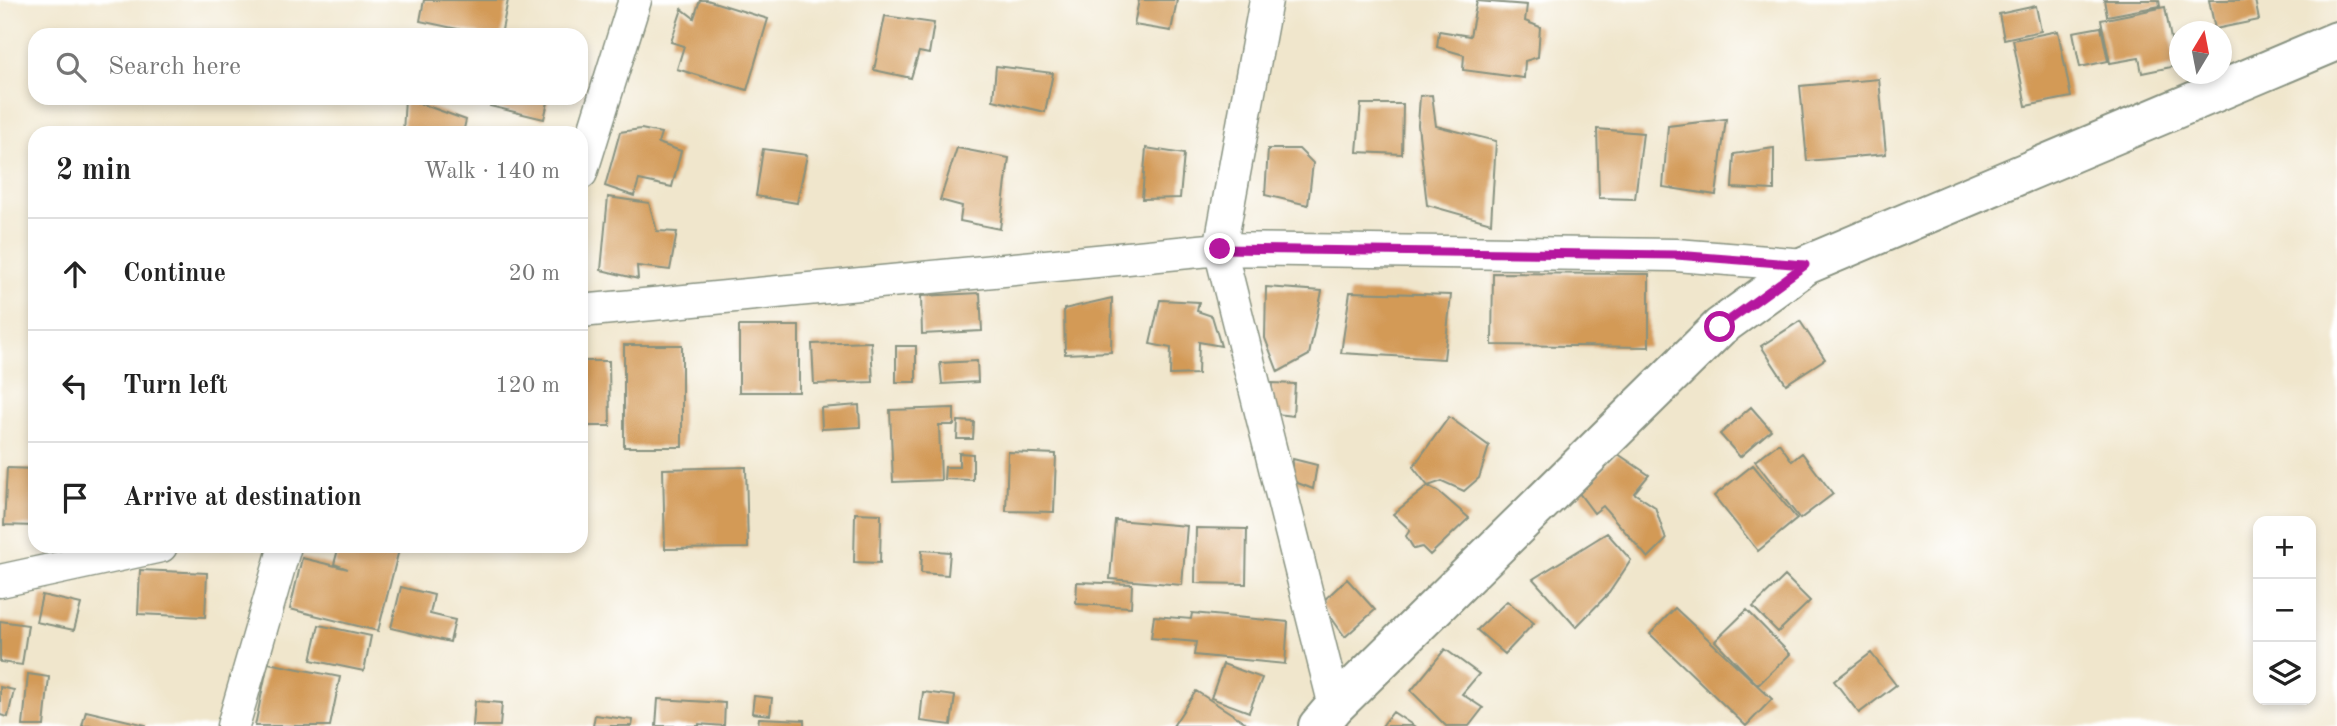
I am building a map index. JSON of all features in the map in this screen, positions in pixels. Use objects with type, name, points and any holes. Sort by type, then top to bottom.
[{"type":"street","points":[[588,151],[635,0]]},
{"type":"street","points":[[1266,0],[1220,249],[1326,716]]},
{"type":"street","points":[[1326,716],[1720,327],[1805,265],[2337,41]]},
{"type":"street","points":[[588,310],[1220,249],[1676,255],[1805,265]]},
{"type":"street","points":[[0,581],[129,553]]},
{"type":"street","points":[[233,726],[283,553]]},
{"type":"building","points":[[424,0],[508,0],[502,28],[453,28],[420,21]]},
{"type":"building","points":[[700,0],[768,19],[747,90],[677,69],[684,46],[671,42],[682,9],[694,18]]},
{"type":"building","points":[[1139,0],[1177,0],[1171,31],[1134,25]]},
{"type":"building","points":[[2104,0],[2159,0],[2160,6],[2107,16]]},
{"type":"building","points":[[2209,0],[2255,0],[2259,20],[2232,26],[2232,21],[2213,21]]},
{"type":"building","points":[[1477,1],[1527,5],[1525,21],[1540,27],[1538,57],[1525,61],[1524,78],[1463,70],[1464,55],[1437,47],[1439,31],[1470,36]]},
{"type":"building","points":[[2036,6],[2041,31],[2004,39],[1999,14]]},
{"type":"building","points":[[2165,7],[2169,28],[2169,67],[2142,73],[2139,58],[2110,63],[2101,20]]},
{"type":"building","points":[[885,16],[934,23],[929,54],[919,52],[911,78],[874,70]]},
{"type":"building","points":[[2101,27],[2108,61],[2080,67],[2073,32]]},
{"type":"building","points":[[2058,31],[2071,97],[2026,106],[2013,40]]},
{"type":"building","points":[[996,66],[1053,73],[1045,112],[993,100]]},
{"type":"building","points":[[1879,79],[1886,154],[1807,161],[1800,86]]},
{"type":"building","points":[[1432,95],[1436,126],[1496,141],[1491,223],[1427,205],[1418,125],[1420,96]]},
{"type":"building","points":[[1361,104],[1403,104],[1402,154],[1357,152]]},
{"type":"building","points":[[405,105],[424,105],[466,120],[465,126],[403,126]]},
{"type":"building","points":[[490,105],[547,105],[544,119]]},
{"type":"building","points":[[1726,119],[1716,195],[1663,187],[1668,126]]},
{"type":"building","points":[[641,129],[661,133],[658,143],[681,151],[672,187],[639,180],[634,196],[605,186],[620,132]]},
{"type":"building","points":[[1597,129],[1643,133],[1635,199],[1599,198]]},
{"type":"building","points":[[957,148],[1009,158],[1000,229],[960,221],[962,206],[940,200]]},
{"type":"building","points":[[1146,148],[1184,154],[1180,198],[1142,199]]},
{"type":"building","points":[[1774,148],[1774,190],[1732,188],[1734,154]]},
{"type":"building","points":[[763,149],[807,155],[797,203],[756,196]]},
{"type":"building","points":[[1268,149],[1299,149],[1313,163],[1308,205],[1265,195]]},
{"type":"building","points":[[608,197],[649,203],[657,231],[677,232],[670,270],[637,266],[638,279],[601,270]]},
{"type":"building","points":[[1493,273],[1649,274],[1649,347],[1492,345]]},
{"type":"building","points":[[1266,287],[1322,291],[1309,355],[1278,372],[1265,338]]},
{"type":"building","points":[[1350,292],[1451,295],[1444,359],[1341,353]]},
{"type":"building","points":[[980,293],[982,331],[922,334],[921,296]]},
{"type":"building","points":[[1112,298],[1111,352],[1065,354],[1064,309]]},
{"type":"building","points":[[1160,300],[1199,302],[1197,311],[1212,316],[1221,346],[1199,342],[1198,374],[1170,375],[1171,348],[1150,344]]},
{"type":"building","points":[[1800,321],[1825,359],[1786,384],[1761,346]]},
{"type":"building","points":[[739,326],[799,326],[799,392],[739,392]]},
{"type":"building","points":[[871,342],[873,382],[814,384],[812,344]]},
{"type":"building","points":[[624,345],[682,345],[682,447],[624,447]]},
{"type":"building","points":[[896,346],[916,346],[916,382],[896,382]]},
{"type":"building","points":[[588,361],[609,361],[610,426],[588,426]]},
{"type":"building","points":[[977,361],[978,382],[942,384],[940,363]]},
{"type":"building","points":[[1272,383],[1295,384],[1293,416],[1268,413]]},
{"type":"building","points":[[859,405],[860,427],[822,429],[821,408]]},
{"type":"building","points":[[1751,407],[1771,430],[1740,457],[1720,434]]},
{"type":"building","points":[[954,408],[954,425],[939,425],[941,480],[893,482],[890,410]]},
{"type":"building","points":[[1449,417],[1489,446],[1479,478],[1464,491],[1442,481],[1428,486],[1413,467]]},
{"type":"building","points":[[958,421],[974,422],[973,439],[957,439]]},
{"type":"building","points":[[1779,443],[1792,461],[1802,453],[1833,494],[1800,519],[1755,461]]},
{"type":"building","points":[[1008,452],[1056,454],[1054,512],[1006,511]]},
{"type":"building","points":[[959,453],[973,454],[973,480],[944,479],[945,467],[959,467]]},
{"type":"building","points":[[1618,454],[1649,475],[1634,493],[1655,507],[1666,540],[1648,558],[1603,506],[1594,513],[1579,493]]},
{"type":"building","points":[[1293,459],[1317,465],[1313,489],[1290,480]]},
{"type":"building","points":[[1753,465],[1797,519],[1758,551],[1714,496]]},
{"type":"building","points":[[746,467],[748,548],[665,549],[663,469]]},
{"type":"building","points":[[7,468],[28,469],[28,526],[4,525]]},
{"type":"building","points":[[1428,486],[1469,518],[1430,555],[1422,547],[1414,549],[1406,536],[1410,530],[1393,514]]},
{"type":"building","points":[[855,513],[881,514],[880,563],[854,562]]},
{"type":"building","points":[[1115,520],[1187,526],[1182,585],[1110,579]]},
{"type":"building","points":[[1196,528],[1247,529],[1246,584],[1195,583]]},
{"type":"building","points":[[1607,533],[1631,560],[1609,593],[1576,627],[1533,579]]},
{"type":"building","points":[[922,550],[950,552],[948,575],[921,573]]},
{"type":"building","points":[[337,553],[398,553],[378,631],[290,609],[302,558],[348,569],[334,564]]},
{"type":"building","points":[[140,570],[207,573],[205,617],[138,614]]},
{"type":"building","points":[[1785,576],[1810,601],[1778,632],[1753,607]]},
{"type":"building","points":[[1347,579],[1375,610],[1345,637],[1321,603]]},
{"type":"building","points":[[1077,582],[1132,584],[1131,607],[1076,604]]},
{"type":"building","points":[[401,587],[434,595],[430,614],[455,620],[450,642],[391,628]]},
{"type":"building","points":[[42,595],[81,604],[74,630],[36,622]]},
{"type":"building","points":[[1507,601],[1534,623],[1505,654],[1477,630]]},
{"type":"building","points":[[1675,608],[1772,699],[1746,726],[1650,634]]},
{"type":"building","points":[[1747,610],[1790,654],[1758,685],[1715,641]]},
{"type":"building","points":[[1192,613],[1288,622],[1285,664],[1194,655],[1196,642],[1151,638],[1154,616],[1191,619]]},
{"type":"building","points":[[0,621],[28,625],[22,665],[0,662]]},
{"type":"building","points":[[319,625],[371,636],[364,671],[311,660]]},
{"type":"building","points":[[1445,649],[1479,674],[1462,694],[1483,708],[1469,726],[1446,726],[1411,691]]},
{"type":"building","points":[[1871,653],[1896,685],[1859,713],[1834,681]]},
{"type":"building","points":[[268,663],[340,677],[330,726],[255,726]]},
{"type":"building","points":[[1223,664],[1262,678],[1249,712],[1211,698]]},
{"type":"building","points":[[28,674],[49,677],[44,726],[23,726]]},
{"type":"building","points":[[0,687],[14,690],[8,717],[0,715]]},
{"type":"building","points":[[1196,691],[1251,726],[1173,726]]},
{"type":"building","points":[[923,692],[955,696],[951,725],[920,721]]},
{"type":"building","points":[[754,696],[772,698],[770,715],[752,713]]},
{"type":"building","points":[[658,699],[725,703],[724,726],[656,726]]},
{"type":"building","points":[[475,701],[502,703],[500,726],[473,726]]},
{"type":"building","points":[[86,711],[146,725],[146,726],[82,726]]},
{"type":"building","points":[[1393,712],[1414,726],[1382,726]]},
{"type":"building","points":[[595,715],[633,720],[632,726],[593,726]]},
{"type":"building","points":[[759,718],[804,720],[804,726],[758,726]]},
{"type":"route","points":[[1220,249],[1676,255],[1805,265],[1720,327]]}]
